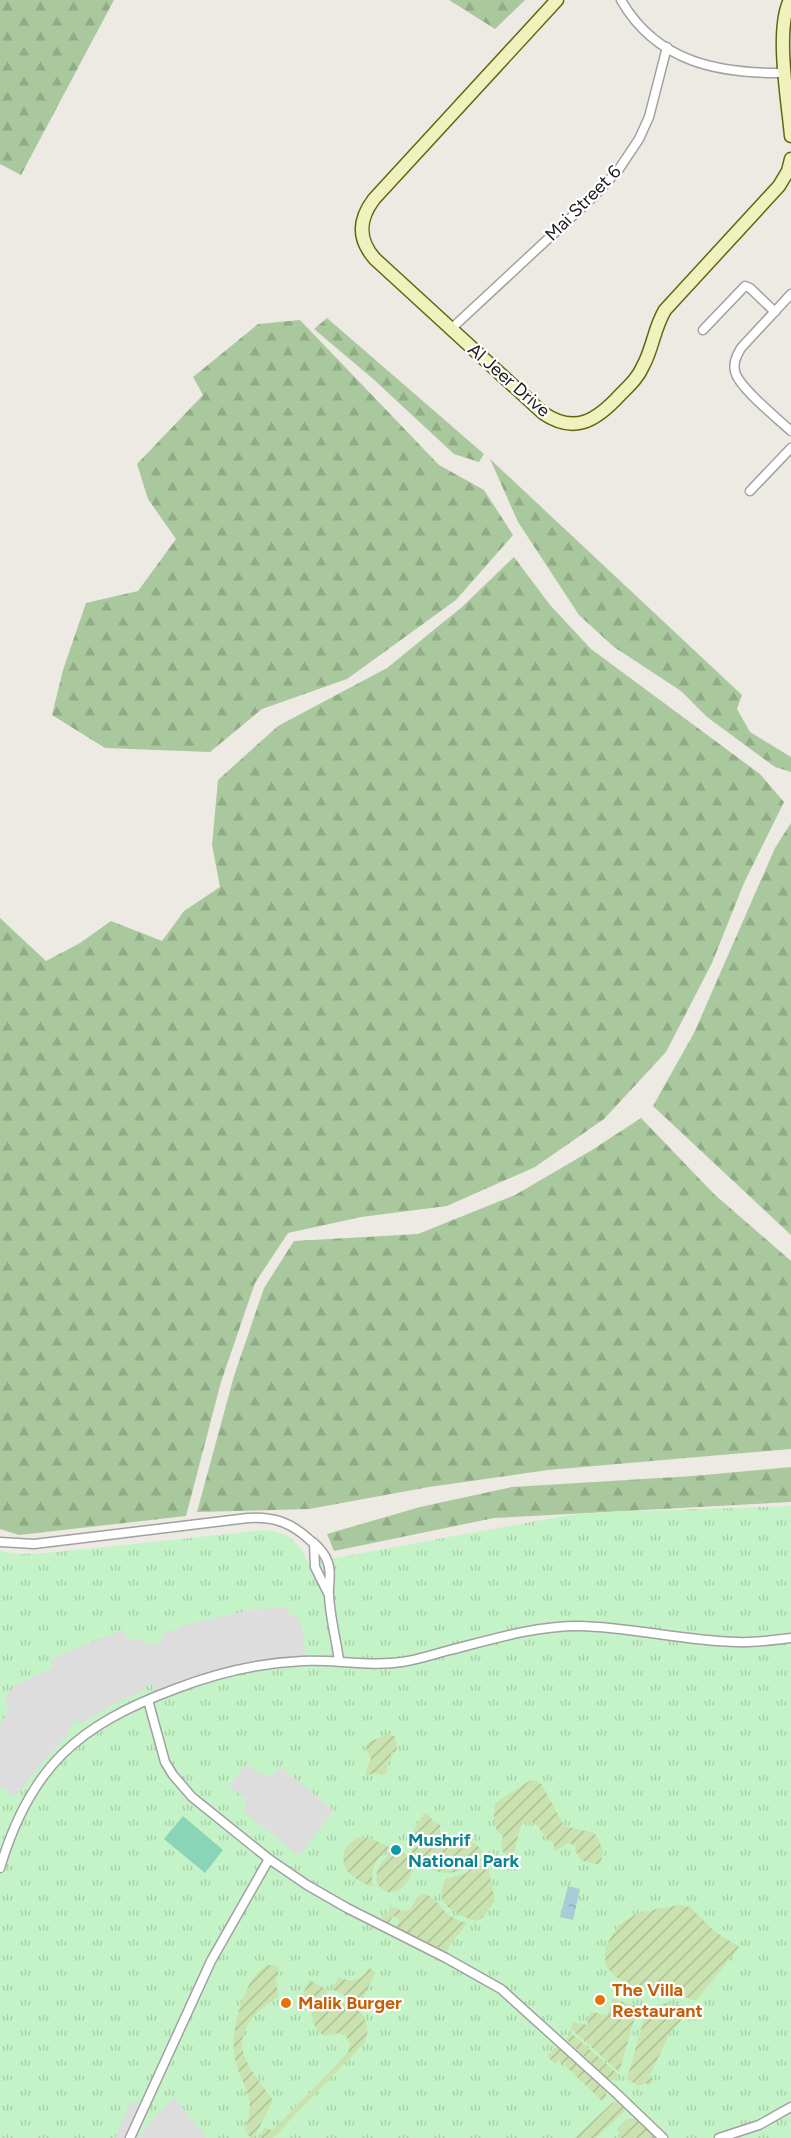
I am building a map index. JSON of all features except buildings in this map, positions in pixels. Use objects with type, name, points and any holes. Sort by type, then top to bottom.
[{"type":"street","name":"Al Jeer Drive","points":[[557,0],[369,206],[362,221],[361,234],[366,247],[375,259],[552,419],[574,424],[595,418],[604,412],[639,374],[647,360],[656,326],[665,310],[779,186],[788,171],[791,159]]},
{"type":"street","points":[[375,259],[368,232],[376,208],[566,0]]},
{"type":"street","points":[[621,0],[643,29],[667,48],[689,59],[728,71],[786,73]]},
{"type":"street","points":[[790,0],[785,11],[782,31],[791,136]]},
{"type":"street","name":"Mai Street 6","points":[[451,329],[598,192],[619,169],[639,139],[649,117],[667,48]]},
{"type":"street","points":[[703,330],[745,286],[775,312]]},
{"type":"street","points":[[791,294],[737,355],[734,370],[741,384],[791,431]]},
{"type":"street","points":[[750,491],[791,448]]},
{"type":"street","points":[[0,1542],[34,1544],[263,1517],[277,1519],[290,1524],[324,1553],[331,1575],[328,1594]]},
{"type":"street","points":[[314,1543],[315,1567],[328,1594],[339,1660]]},
{"type":"street","points":[[0,1868],[19,1815],[34,1787],[76,1740],[122,1710],[190,1683],[242,1669],[281,1662],[339,1660],[401,1662],[524,1632],[562,1627],[600,1628],[738,1642],[791,1638]]},
{"type":"street","points":[[148,1700],[161,1751],[173,1775],[192,1797],[269,1859],[327,1897],[452,1961],[501,1989],[616,2092],[663,2138]]},
{"type":"street","points":[[130,2138],[212,1961],[269,1859]]},
{"type":"street","points":[[719,2138],[759,2126],[791,2108]]},
{"type":"green space","points":[[0,0],[114,0],[21,175],[0,164]]},
{"type":"green space","points":[[449,0],[525,0],[495,29]]},
{"type":"green space","points":[[327,318],[484,454],[479,462],[454,454],[372,378],[314,329]]},
{"type":"green space","points":[[300,320],[439,465],[484,490],[513,535],[456,600],[347,679],[262,709],[210,752],[105,748],[52,715],[63,670],[86,603],[138,591],[176,539],[148,499],[137,464],[203,395],[193,377],[258,324]]},
{"type":"green space","points":[[490,459],[742,695],[737,709],[750,732],[791,757],[791,772],[775,767],[707,717],[681,691],[614,647],[579,615],[518,522]]},
{"type":"green space","points":[[514,557],[550,605],[591,649],[760,774],[784,802],[744,883],[712,963],[666,1052],[604,1119],[535,1167],[447,1206],[361,1217],[288,1233],[255,1283],[221,1382],[186,1516],[19,1535],[0,1529],[0,918],[46,961],[80,943],[111,921],[162,941],[184,911],[220,887],[212,845],[218,780],[278,726],[387,668],[462,607]]},
{"type":"green space","points":[[791,823],[791,1235],[653,1106],[694,1033],[775,848]]},
{"type":"green space","points":[[641,1118],[714,1194],[791,1261],[791,1449],[548,1470],[429,1487],[309,1509],[197,1512],[234,1376],[264,1288],[294,1241],[418,1234],[515,1195]]},
{"type":"green space","points":[[791,1467],[791,1502],[494,1518],[334,1551],[327,1534],[420,1507],[512,1487],[693,1476]]},
{"type":"green space","name":"Mushrif National Park","points":[[791,1506],[791,2138],[0,2138],[0,1551],[20,1554],[47,1553],[265,1530],[280,1533],[292,1539],[308,1563],[569,1515]]},
{"type":"green space","points":[[388,1734],[395,1736],[397,1749],[391,1753],[392,1758],[387,1762],[387,1772],[382,1775],[375,1773],[367,1775],[366,1771],[371,1759],[366,1749],[367,1743]]},
{"type":"green space","points":[[531,1780],[542,1785],[564,1826],[594,1833],[602,1848],[600,1865],[580,1860],[575,1851],[576,1846],[568,1843],[554,1852],[554,1843],[547,1839],[532,1822],[525,1822],[520,1828],[513,1857],[504,1852],[503,1836],[499,1833],[494,1821],[495,1803]]},
{"type":"green space","points":[[424,1813],[440,1825],[440,1832],[446,1839],[452,1840],[460,1835],[476,1844],[483,1852],[462,1870],[445,1873],[427,1868],[414,1856],[411,1848],[413,1832]]},
{"type":"green space","points":[[183,1816],[223,1850],[205,1873],[164,1839]]},
{"type":"green space","points":[[358,1837],[370,1838],[391,1848],[381,1855],[375,1864],[372,1875],[373,1887],[349,1873],[343,1861],[346,1847]]},
{"type":"green space","points":[[396,1851],[407,1854],[412,1861],[413,1869],[405,1885],[397,1891],[390,1892],[382,1889],[376,1879],[382,1862]]},
{"type":"green space","points":[[482,1858],[487,1861],[495,1901],[482,1918],[476,1921],[448,1907],[442,1895],[442,1888],[446,1879],[466,1873]]},
{"type":"green space","points":[[422,1894],[434,1899],[451,1916],[467,1923],[447,1952],[396,1927],[400,1920],[393,1916],[389,1923],[382,1919],[384,1914],[389,1913],[390,1905],[402,1911],[411,1909],[417,1897]]},
{"type":"green space","points":[[680,1905],[690,1907],[714,1931],[739,1947],[696,2001],[654,1992],[624,1982],[612,1973],[606,1964],[606,1949],[609,1941],[613,1933],[625,1921],[642,1913]]},
{"type":"green space","points":[[268,1965],[279,1966],[276,1982],[279,1997],[255,2015],[242,2040],[246,2060],[272,2102],[254,2138],[250,2138],[245,2129],[249,2117],[249,2098],[236,2064],[235,2031],[246,1991],[260,1970]]},
{"type":"green space","points":[[369,1968],[376,1972],[360,2004],[332,1989],[338,1977],[356,1980],[363,1976]]},
{"type":"green space","points":[[309,1980],[328,1992],[317,2004],[306,2010],[300,2002]]},
{"type":"green space","points":[[613,1998],[638,2007],[619,2072],[571,2029],[573,2022],[587,2025],[591,2012],[607,2015]]},
{"type":"green space","points":[[337,2003],[352,2006],[362,2015],[367,2027],[365,2042],[273,2138],[259,2138],[265,2127],[271,2130],[275,2128],[348,2053],[350,2044],[346,2036],[338,2033],[324,2036],[317,2029],[313,2020],[312,2013]]},
{"type":"green space","points":[[665,2003],[686,2006],[689,2012],[671,2031],[649,2077],[653,2081],[650,2085],[646,2083],[639,2086],[627,2079],[645,2015],[653,2007]]},
{"type":"green space","points":[[570,2032],[619,2075],[618,2079],[608,2079],[565,2038],[568,2038]]},
{"type":"green space","points":[[559,2047],[605,2089],[606,2096],[602,2101],[559,2060],[555,2064],[547,2056]]},
{"type":"green space","points":[[617,2101],[625,2109],[624,2112],[596,2138],[575,2138],[612,2103]]},
{"type":"green space","points":[[634,2118],[656,2138],[618,2138],[621,2135],[617,2129],[627,2119]]},
{"type":"shaded area","points":[[288,1607],[289,1614],[301,1623],[306,1656],[261,1661],[217,1671],[153,1692],[152,1685],[145,1683],[147,1690],[119,1701],[81,1724],[76,1719],[67,1735],[15,1797],[0,1787],[0,1725],[9,1709],[6,1706],[6,1697],[14,1686],[53,1667],[50,1659],[123,1630],[128,1639],[140,1639],[152,1645],[163,1640],[161,1634],[196,1622],[251,1610]]},
{"type":"shaded area","points":[[247,1764],[260,1774],[267,1776],[274,1773],[280,1766],[334,1811],[299,1856],[244,1812],[246,1804],[244,1798],[229,1786]]},
{"type":"shaded area","points":[[175,2098],[207,2138],[138,2138],[157,2114]]},
{"type":"shaded area","points":[[131,2101],[140,2104],[126,2138],[115,2138]]},
{"type":"water","points":[[568,1886],[580,1889],[573,1920],[560,1917]]},
{"type":"place","name":"Mushrif National Park","points":[[396,1850]]},
{"type":"place","name":"The Villa Restaurant","points":[[600,2000]]},
{"type":"place","name":"Malik Burger","points":[[286,2003]]}]
